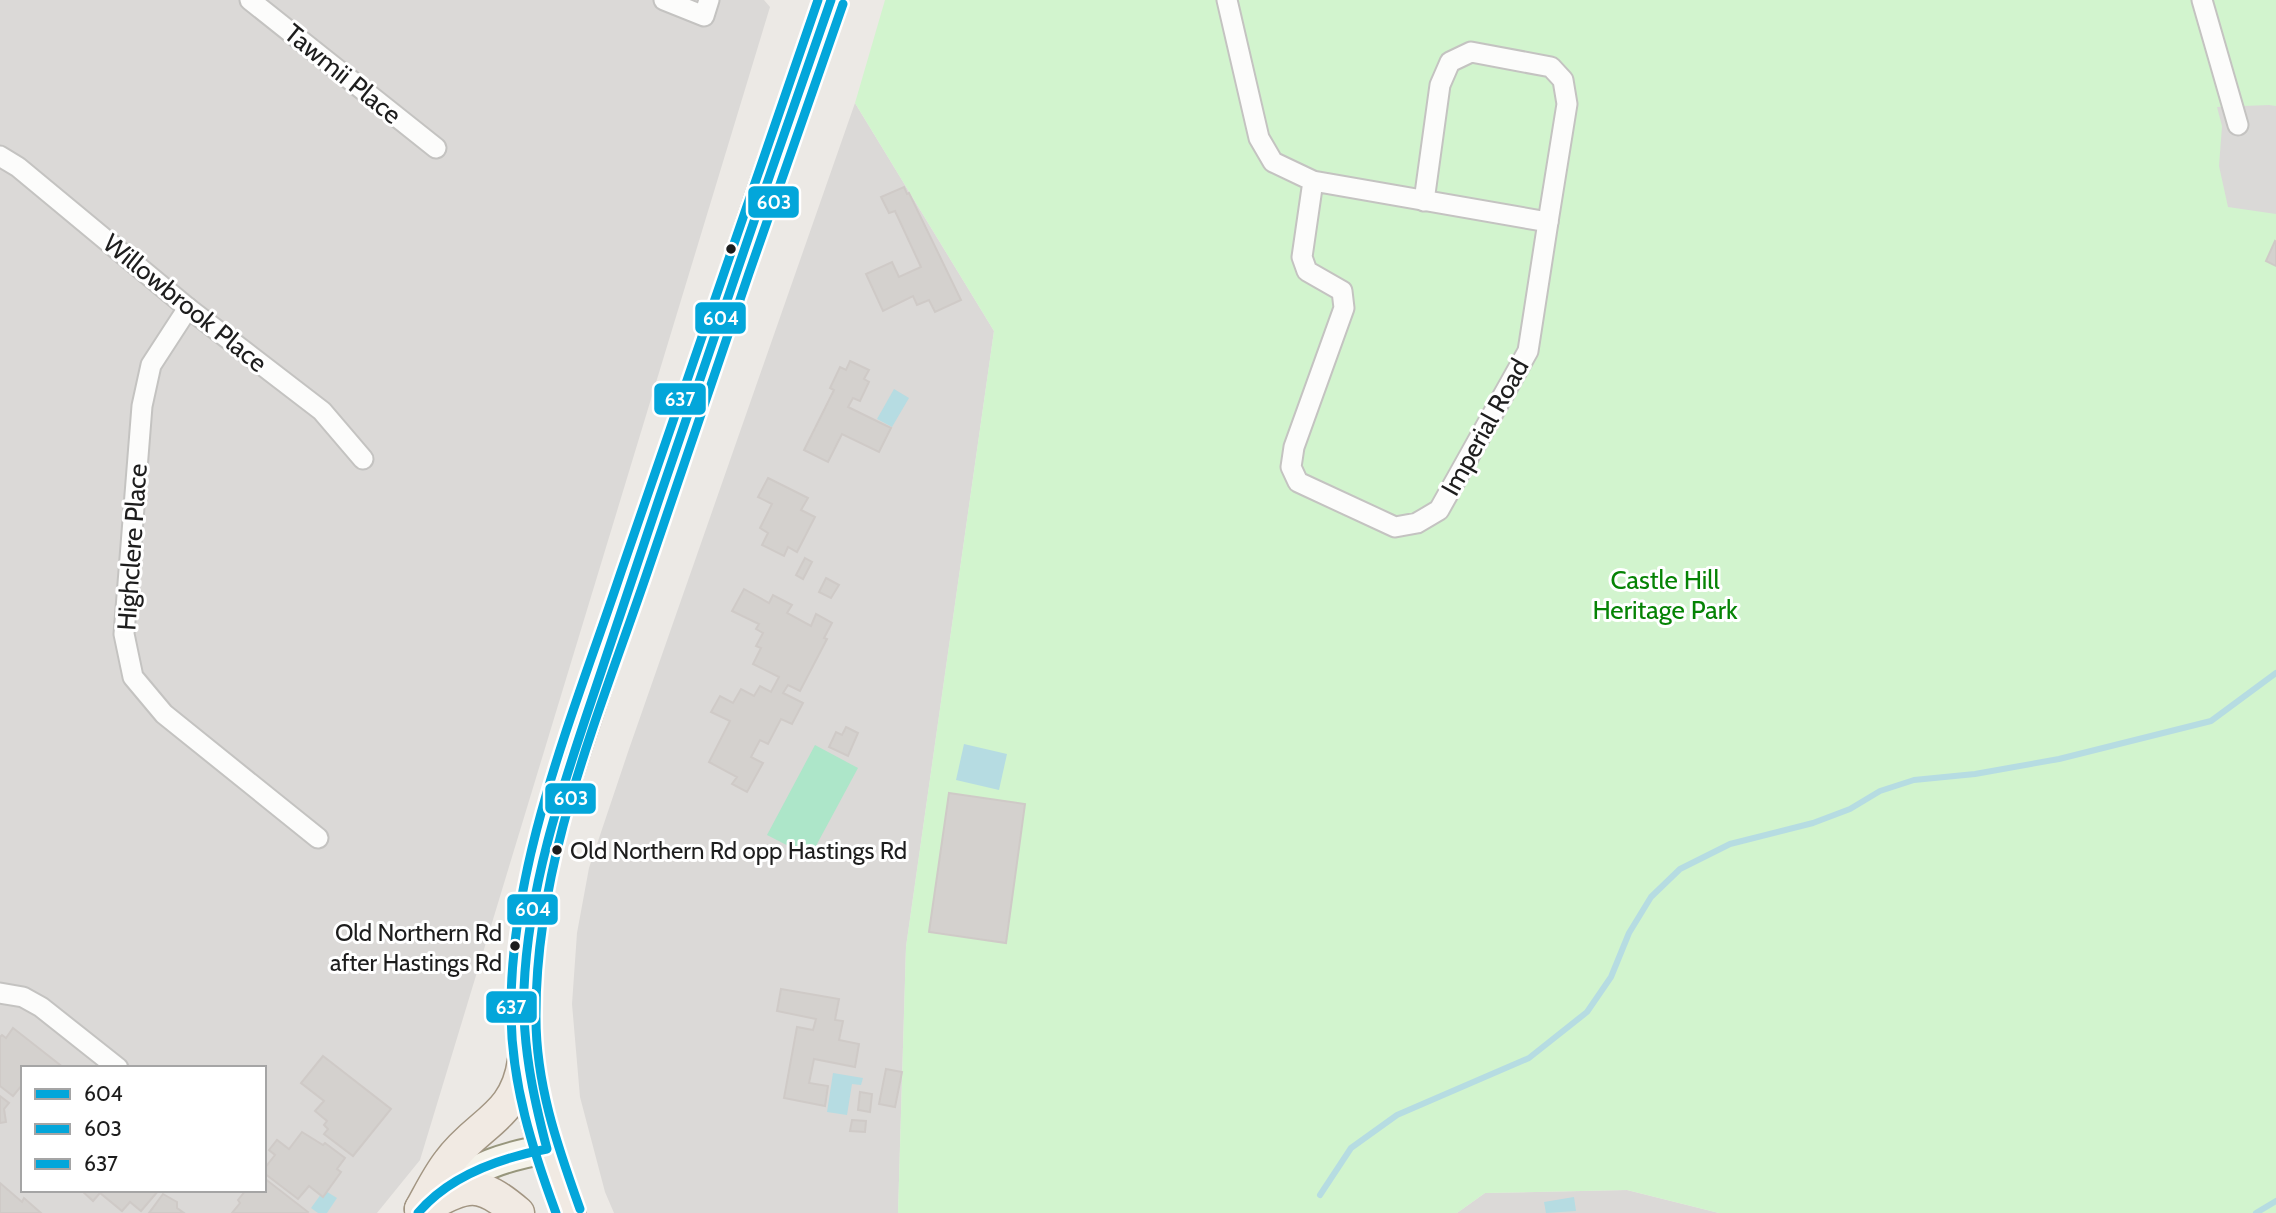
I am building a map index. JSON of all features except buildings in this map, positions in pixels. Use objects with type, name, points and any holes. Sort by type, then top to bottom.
[{"type":"main road","points":[[569,1213],[535,1112],[526,1052],[525,971],[530,916],[552,817],[761,198],[831,0]]},
{"type":"main road","points":[[419,1211],[450,1161],[498,1116],[513,1098],[522,1080],[526,1052]]},
{"type":"main road","points":[[419,1211],[453,1183],[480,1167],[515,1155],[547,1149]]},
{"type":"main road","points":[[419,1211],[452,1192],[474,1187],[489,1191],[518,1213]]},
{"type":"street","name":"Tawmii Place","points":[[250,0],[436,148]]},
{"type":"street","points":[[664,0],[707,8]]},
{"type":"street","points":[[1227,0],[1259,138],[1273,162],[1312,181],[1424,201],[1548,222],[1567,104],[1563,80],[1551,66],[1471,52],[1450,62],[1440,85],[1424,201]]},
{"type":"street","points":[[2202,0],[2238,125]]},
{"type":"street","name":"Willowbrook Place","points":[[0,156],[18,167],[188,308],[322,411],[363,458]]},
{"type":"street","name":"Imperial Road","points":[[1312,181],[1302,257],[1307,271],[1342,291],[1344,308],[1294,447],[1291,467],[1298,482],[1395,527],[1417,523],[1439,510],[1528,351],[1548,222]]},
{"type":"street","name":"Highclere Place","points":[[188,308],[151,365],[142,406],[124,634],[133,677],[164,714],[318,838]]},
{"type":"street","points":[[0,993],[23,997],[41,1007],[115,1066]]},
{"type":"shaded area","points":[[0,0],[764,0],[770,7],[420,1160],[377,1213],[0,1213]]},
{"type":"shaded area","points":[[855,103],[994,331],[906,947],[898,1213],[614,1213],[605,1192],[580,1097],[572,1004],[577,933],[589,868]]},
{"type":"shaded area","points":[[2276,106],[2276,214],[2228,207],[2219,166],[2222,126],[2217,107]]},
{"type":"shaded area","points":[[1627,1190],[1719,1213],[1457,1213],[1485,1193]]},
{"type":"green space","name":"Castle Hill Heritage Park","points":[[885,0],[2276,0],[2276,1213],[1719,1213],[1627,1190],[1485,1193],[1457,1213],[898,1213],[906,947],[994,331],[855,103]]},
{"type":"green space","points":[[815,745],[858,768],[810,857],[767,835]]},
{"type":"water","points":[[894,389],[909,398],[892,427],[877,419]]},
{"type":"water","points":[[964,744],[1007,754],[999,790],[956,780]]},
{"type":"water","points":[[833,1073],[863,1078],[861,1085],[852,1084],[847,1115],[827,1112]]},
{"type":"water","points":[[324,1190],[337,1198],[327,1213],[318,1213],[311,1208]]},
{"type":"water","points":[[1574,1197],[1576,1211],[1546,1213],[1544,1202]]},
{"type":"waterway","points":[[1320,1195],[1351,1148],[1397,1115],[1529,1058],[1587,1012],[1611,977],[1629,933],[1651,897],[1680,869],[1730,844],[1813,823],[1850,809],[1880,791],[1914,780],[1975,774],[2059,759],[2211,721],[2276,673]]},
{"type":"waterway","points":[[2256,1213],[2276,1201]]},
{"type":"transit line","name":"637","points":[[556,1213],[525,1116],[512,1041],[513,959],[533,846],[565,735],[818,0]]},
{"type":"transit line","name":"604","points":[[418,1213],[460,1178],[494,1163],[547,1149],[530,1070],[524,989],[532,914],[548,840],[569,768],[660,496],[831,0]]},
{"type":"transit line","name":"603","points":[[580,1209],[549,1113],[537,1039],[539,956],[558,844],[591,734],[843,4]]},
{"type":"place","name":"Old Northern Rd opp Hastings Rd","points":[[557,850]]},
{"type":"place","name":"Old Northern Rd after Hastings Rd","points":[[515,946]]}]
